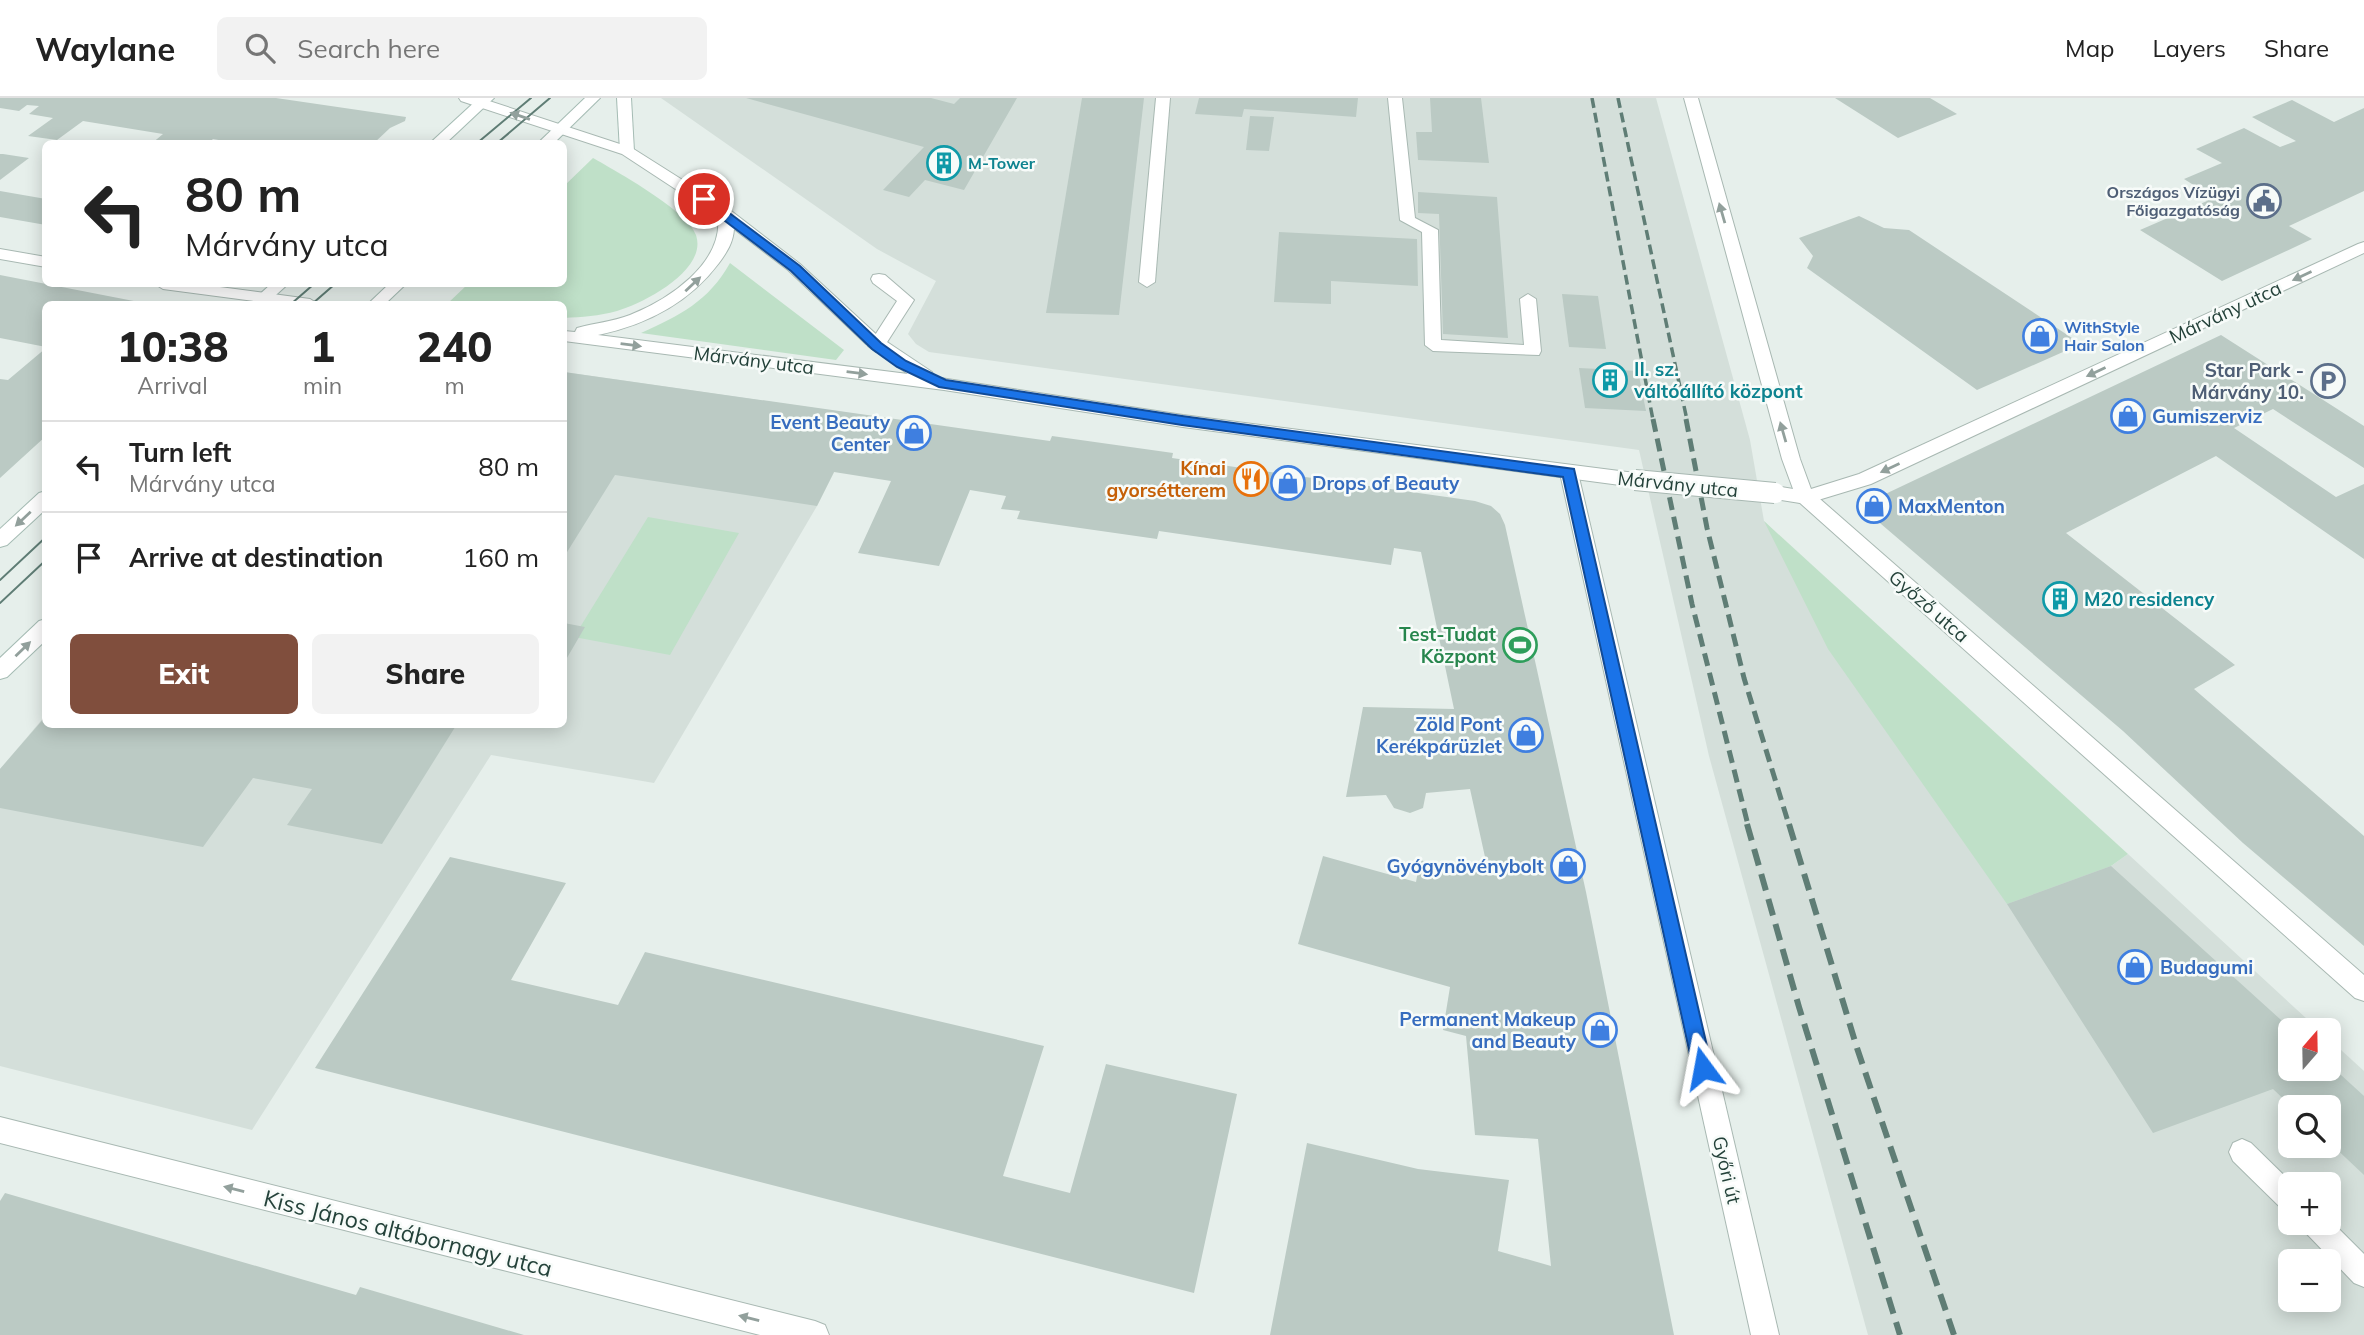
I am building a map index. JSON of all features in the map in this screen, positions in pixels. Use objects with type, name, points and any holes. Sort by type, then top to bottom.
[{"type":"street","name":"Márvány utca","points":[[466,98],[485,100],[559,130],[627,152],[725,213],[795,268],[876,346],[901,364],[944,384]]},
{"type":"street","points":[[548,140],[593,98]]},
{"type":"street","points":[[624,98],[627,152]]},
{"type":"street","points":[[1147,282],[1163,98]]},
{"type":"street","points":[[1395,98],[1408,220],[1430,230],[1433,345],[1533,351],[1528,299]]},
{"type":"street","name":"Győző utca","points":[[1691,98],[1791,459],[1805,496],[2364,990]]},
{"type":"street","points":[[440,140],[485,100]]},
{"type":"street","points":[[567,335],[606,329],[643,317],[677,298],[698,280],[716,256],[726,237],[725,213]]},
{"type":"street","name":"Márvány utca","points":[[567,335],[944,384],[1182,421],[1569,473],[1805,496],[1866,479],[2364,247]]},
{"type":"street","points":[[0,254],[42,261]]},
{"type":"street","points":[[876,346],[906,300],[879,279]]},
{"type":"street","points":[[179,287],[255,301]]},
{"type":"street","points":[[261,301],[277,287]]},
{"type":"street","points":[[379,301],[395,287]]},
{"type":"street","name":"Győri út","points":[[1569,473],[1699,1055],[1765,1335]]},
{"type":"street","points":[[0,540],[42,502]]},
{"type":"street","points":[[0,671],[42,631]]},
{"type":"street","name":"Kiss János altábornagy utca","points":[[0,1130],[815,1335]]},
{"type":"street","points":[[2242,1152],[2278,1187]]},
{"type":"street","points":[[2326,1235],[2364,1273]]},
{"type":"shaded area","points":[[661,98],[1656,98],[1750,440],[1764,521],[2111,866],[2128,854],[2306,1018],[2278,1018],[2278,1082],[2342,1082],[2342,1051],[2364,1071],[2364,1335],[1868,1335],[1709,756],[1639,450],[929,352],[916,344],[908,334],[936,281],[877,249]]},
{"type":"shaded area","points":[[567,372],[863,415],[817,506],[654,783],[491,755],[252,1130],[0,1066],[0,769],[42,720],[42,728],[567,728]]},
{"type":"green space","points":[[593,158],[618,172],[650,192],[690,225],[696,235],[697,248],[693,261],[657,293],[629,307],[597,315],[567,318],[567,301],[450,301],[465,287],[567,287],[567,183]]},
{"type":"green space","points":[[730,263],[844,350],[836,360],[641,333],[692,306],[712,288]]},
{"type":"green space","points":[[648,517],[739,533],[670,655],[574,637]]},
{"type":"green space","points":[[1764,521],[2128,854],[2111,866],[2007,904],[1828,649]]},
{"type":"building","points":[[0,98],[276,98],[406,117],[405,121],[390,128],[377,140],[156,140],[163,134],[83,121],[57,140],[28,136],[53,118],[29,114],[39,106],[27,105],[19,111],[0,108]]},
{"type":"building","name":"M-Tower","points":[[746,98],[931,98],[954,104],[960,98],[1017,98],[964,190],[925,180],[909,197],[883,190],[924,147]]},
{"type":"building","points":[[1082,98],[1144,98],[1119,315],[1046,313]]},
{"type":"building","points":[[1199,98],[1358,98],[1356,117],[1244,109],[1242,117],[1195,114]]},
{"type":"building","points":[[1430,98],[1481,98],[1489,163],[1418,160],[1416,132],[1432,132]]},
{"type":"building","points":[[1835,98],[1930,98],[1957,114],[1898,138]]},
{"type":"building","points":[[2292,100],[2334,122],[2364,108],[2364,191],[2289,226],[2312,239],[2222,281],[2140,230],[2207,201],[2192,193],[2200,189],[2184,179],[2222,163],[2196,149],[2244,128],[2280,147],[2296,141],[2252,117]]},
{"type":"building","points":[[1250,116],[1274,117],[1269,151],[1246,150]]},
{"type":"building","points":[[0,154],[3,154],[29,158],[0,180]]},
{"type":"building","points":[[0,191],[42,198],[42,224],[0,217]]},
{"type":"building","points":[[1418,192],[1497,197],[1508,338],[1443,334],[1439,214],[1418,213]]},
{"type":"building","points":[[1859,216],[1884,228],[1909,230],[2081,344],[1977,390],[1807,268],[1813,256],[1799,238]]},
{"type":"building","points":[[1279,232],[1417,239],[1418,286],[1331,281],[1331,304],[1274,302]]},
{"type":"building","points":[[0,275],[42,283],[42,287],[62,287],[134,301],[42,301],[42,346],[0,338]]},
{"type":"building","points":[[1562,294],[1598,296],[1606,349],[1569,347]]},
{"type":"building","points":[[2221,335],[2364,426],[2364,468],[2273,409],[2234,428],[2336,497],[2364,484],[2364,559],[2216,456],[2066,533],[2235,665],[2194,689],[2364,836],[2364,946],[2243,843],[2123,731],[1860,506]]},
{"type":"building","points":[[42,351],[42,440],[0,478],[0,379],[8,380]]},
{"type":"building","name":"II. sz. váltóállító központ","points":[[1579,368],[1638,371],[1646,411],[1585,408]]},
{"type":"building","points":[[567,372],[1050,441],[1052,436],[1173,453],[1172,458],[1475,501],[1491,506],[1500,514],[1505,525],[1586,892],[1674,1335],[1270,1335],[1307,1143],[1418,1169],[1509,1180],[1498,1251],[1551,1266],[1538,1139],[1475,1135],[1466,1036],[1443,1030],[1450,987],[1298,944],[1323,856],[1416,882],[1420,860],[1473,875],[1477,862],[1487,866],[1470,789],[1426,793],[1423,808],[1410,813],[1394,808],[1386,795],[1346,797],[1363,707],[1454,709],[1421,552],[1394,548],[1391,565],[1159,531],[1157,539],[1017,519],[1020,511],[1001,509],[1006,496],[970,490],[939,566],[858,553],[891,481],[834,472],[817,506],[615,475],[567,552]]},
{"type":"building","points":[[567,624],[585,627],[567,658]]},
{"type":"building","points":[[42,721],[42,728],[454,728],[382,844],[287,825],[312,789],[253,778],[203,847],[0,808],[0,769]]},
{"type":"building","points":[[450,857],[566,883],[511,980],[618,1005],[645,952],[1044,1046],[1003,1176],[1070,1193],[1106,1064],[1237,1094],[1194,1293],[315,1068]]},
{"type":"building","name":"Budagumi","points":[[2111,866],[2279,1018],[2278,1082],[2342,1082],[2342,1076],[2364,1096],[2364,1175],[2341,1153],[2341,1095],[2279,1095],[2273,1089],[2153,1133],[2007,904]]},
{"type":"building","points":[[5,1193],[356,1295],[360,1287],[524,1335],[0,1335],[0,1201]]},
{"type":"tram line","points":[[481,140],[531,98]]},
{"type":"tram line","points":[[501,140],[550,98]]},
{"type":"tram line","points":[[294,301],[311,287]]},
{"type":"tram line","points":[[315,301],[332,287]]},
{"type":"tram line","points":[[0,580],[42,541]]},
{"type":"tram line","points":[[0,603],[42,564]]},
{"type":"railway","points":[[1592,98],[1653,420]]},
{"type":"railway","points":[[1618,98],[1687,420]]},
{"type":"railway","points":[[1653,419],[1692,604],[1748,825]]},
{"type":"railway","points":[[1686,419],[1707,528],[1744,678],[1789,825]]},
{"type":"railway","points":[[1747,824],[1799,1007],[1900,1335]]},
{"type":"railway","points":[[1789,824],[1857,1048],[1954,1335]]},
{"type":"place","name":"M-Tower","points":[[944,163]]},
{"type":"place","name":"Országos Vízügyi Főigazgatóság","points":[[2264,201]]},
{"type":"place","name":"WithStyle Hair Salon","points":[[2040,336]]},
{"type":"place","name":"II. sz. váltóállító központ","points":[[1610,380]]},
{"type":"place","name":"Star Park - Márvány 10.","points":[[2328,381]]},
{"type":"place","name":"Gumiszerviz","points":[[2128,416]]},
{"type":"place","name":"Event Beauty Center","points":[[914,433]]},
{"type":"place","name":"Kínai gyorsétterem","points":[[1251,479]]},
{"type":"place","name":"Drops of Beauty","points":[[1288,483]]},
{"type":"place","name":"MaxMenton","points":[[1874,506]]},
{"type":"place","name":"M20 residency","points":[[2060,599]]},
{"type":"place","name":"Test-Tudat Központ","points":[[1520,645]]},
{"type":"place","name":"Zöld Pont Kerékpárüzlet","points":[[1526,735]]},
{"type":"place","name":"Gyógynövénybolt","points":[[1568,866]]},
{"type":"place","name":"Budagumi","points":[[2135,967]]},
{"type":"place","name":"Permanent Makeup and Beauty","points":[[1600,1030]]},
{"type":"route","points":[[704,199],[795,268],[876,346],[901,364],[944,384],[1182,421],[1569,473],[1703,1068]]}]
